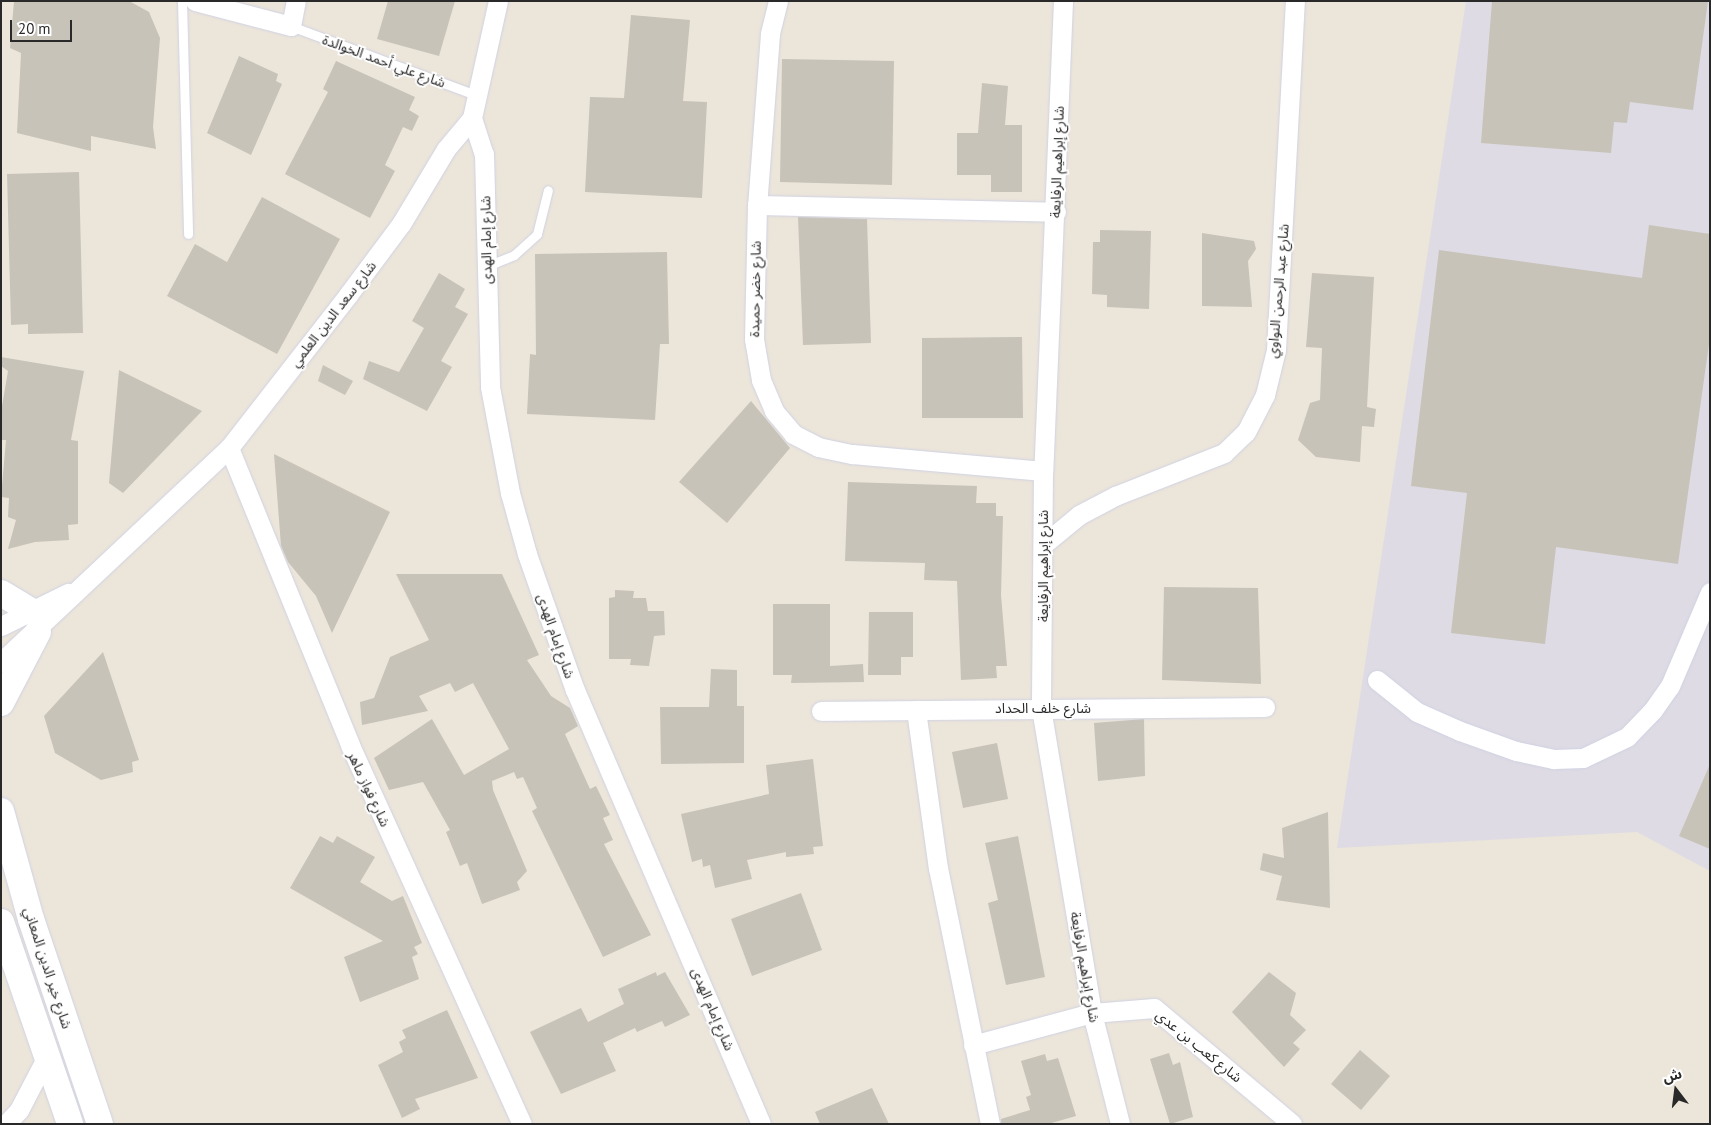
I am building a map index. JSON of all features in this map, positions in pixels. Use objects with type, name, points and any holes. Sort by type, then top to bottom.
[{"type":"street","name":"شارع علي أحمد الخوالدة","points":[[195,1],[291,26]]},
{"type":"street","points":[[291,26],[296,1]]},
{"type":"street","points":[[472,118],[498,1]]},
{"type":"street","name":"شارع خضر حميدة","points":[[778,1],[770,34],[757,205],[754,339],[761,380],[774,412],[793,434],[818,447],[852,454],[1043,471]]},
{"type":"street","name":"شارع إبراهيم الرفايعة","points":[[1063,1],[1056,212],[1043,471],[1044,544],[1041,708],[1092,1013],[1120,1124]]},
{"type":"street","name":"شارع عبد الرحمن النواوي","points":[[1044,544],[1079,515],[1115,496],[1224,453],[1246,432],[1265,395],[1276,350],[1295,1]]},
{"type":"street","name":"شارع إمام الهدى","points":[[472,118],[484,154],[490,387],[510,493],[527,554],[575,690],[761,1124]]},
{"type":"street","name":"شارع سعد الدين العلمي","points":[[1,662],[36,622],[91,580],[229,448],[401,224],[446,149],[472,118]]},
{"type":"street","points":[[757,205],[1056,212]]},
{"type":"street","name":"شارع فواز ماهر","points":[[229,448],[350,745],[522,1124]]},
{"type":"street","points":[[1377,680],[1417,712],[1460,731],[1526,753],[1583,758],[1627,737],[1653,710],[1670,686],[1710,592]]},
{"type":"street","points":[[1,593],[36,622]]},
{"type":"street","points":[[1,626],[36,622]]},
{"type":"street","points":[[1,703],[36,622]]},
{"type":"street","name":"شارع خلف الحداد","points":[[821,711],[1265,707]]},
{"type":"street","points":[[916,710],[938,868],[990,1124]]},
{"type":"street","name":"شارع خير الدين المعاني","points":[[1,811],[31,919],[100,1124]]},
{"type":"street","points":[[1,922],[45,1060],[70,1124]]},
{"type":"street","name":"شارع كعب بن عدي","points":[[973,1045],[1092,1013],[1154,1008],[1292,1124]]},
{"type":"street","points":[[6,1124],[45,1060]]},
{"type":"lane","points":[[182,1],[188,234]]},
{"type":"lane","name":"شارع علي أحمد الخوالدة","points":[[291,26],[476,95]]},
{"type":"lane","points":[[487,266],[514,255],[537,234],[548,190]]},
{"type":"shaded area","points":[[1466,1],[1710,1],[1710,871],[1637,832],[1337,848]]},
{"type":"building","points":[[14,1],[129,1],[149,12],[160,38],[153,127],[156,149],[91,136],[91,151],[17,133],[21,53],[10,48]]},
{"type":"building","points":[[388,1],[455,1],[439,56],[377,39]]},
{"type":"building","points":[[1492,1],[1708,1],[1693,110],[1630,102],[1627,123],[1614,122],[1611,153],[1481,143]]},
{"type":"building","points":[[631,15],[690,20],[683,101],[707,102],[702,198],[585,192],[590,97],[624,98]]},
{"type":"building","points":[[239,56],[278,74],[276,81],[282,84],[251,155],[207,133]]},
{"type":"building","points":[[782,59],[894,61],[892,185],[780,182]]},
{"type":"building","points":[[336,61],[415,97],[409,110],[419,116],[412,131],[403,127],[385,165],[395,171],[370,218],[285,174],[328,92],[323,89]]},
{"type":"building","points":[[982,83],[1008,86],[1005,125],[1022,125],[1022,192],[991,192],[991,175],[957,175],[957,133],[978,133]]},
{"type":"building","points":[[79,172],[83,333],[28,334],[28,324],[11,325],[7,174]]},
{"type":"building","points":[[262,197],[340,239],[277,354],[167,296],[195,244],[227,262]]},
{"type":"building","points":[[798,217],[867,219],[871,343],[803,345]]},
{"type":"building","points":[[1649,225],[1710,234],[1710,337],[1678,564],[1556,547],[1545,644],[1451,633],[1467,493],[1411,486],[1439,250],[1642,278]]},
{"type":"building","points":[[1100,230],[1151,231],[1149,309],[1107,307],[1107,295],[1092,294],[1093,242],[1100,242]]},
{"type":"building","points":[[1202,233],[1254,241],[1256,249],[1248,261],[1252,307],[1202,306]]},
{"type":"building","points":[[667,252],[669,344],[660,344],[655,420],[527,414],[530,354],[536,355],[535,254]]},
{"type":"building","points":[[439,273],[465,289],[455,307],[468,314],[441,361],[452,367],[427,411],[363,379],[369,361],[399,372],[424,328],[412,321]]},
{"type":"building","points":[[1312,273],[1374,277],[1367,407],[1376,409],[1374,427],[1362,426],[1360,462],[1316,457],[1298,440],[1310,403],[1320,400],[1322,348],[1306,347]]},
{"type":"building","points":[[1022,337],[1023,418],[922,418],[922,338]]},
{"type":"building","points":[[1,357],[84,371],[71,440],[78,441],[78,524],[68,525],[69,540],[35,542],[8,549],[16,520],[8,517],[9,498],[1,497],[6,440],[1,440],[1,412],[8,371],[1,366]]},
{"type":"building","points":[[323,365],[353,381],[345,395],[318,381]]},
{"type":"building","points":[[119,370],[202,411],[123,493],[109,483]]},
{"type":"building","points":[[751,401],[790,448],[727,523],[679,482]]},
{"type":"building","points":[[274,454],[390,512],[332,633],[316,596],[288,562],[281,546]]},
{"type":"building","points":[[848,482],[977,486],[976,503],[996,503],[996,516],[1003,516],[1001,595],[1007,666],[996,666],[997,678],[961,680],[957,581],[924,580],[925,563],[845,561]]},
{"type":"building","points":[[396,574],[502,574],[539,655],[527,660],[551,696],[570,708],[578,726],[565,734],[590,789],[596,786],[610,815],[603,818],[613,840],[604,844],[651,935],[603,957],[532,811],[537,808],[523,777],[517,779],[514,772],[492,781],[493,790],[527,871],[517,882],[520,890],[482,904],[467,863],[460,866],[446,832],[450,830],[423,782],[389,790],[374,758],[432,719],[464,775],[509,749],[473,683],[455,692],[450,683],[419,696],[428,711],[362,725],[360,702],[374,698],[390,657],[429,640]]},
{"type":"building","points":[[1164,587],[1258,588],[1261,684],[1162,680]]},
{"type":"building","points":[[615,590],[634,591],[633,598],[646,598],[648,611],[664,611],[665,635],[654,636],[649,666],[630,665],[631,659],[609,659],[609,598],[615,597]]},
{"type":"building","points":[[773,604],[830,604],[830,666],[863,664],[864,682],[791,683],[792,675],[773,675]]},
{"type":"building","points":[[869,612],[913,612],[913,657],[901,657],[901,675],[868,675]]},
{"type":"building","points":[[103,652],[139,760],[132,762],[133,772],[101,780],[55,753],[44,716]]},
{"type":"building","points":[[711,669],[737,670],[737,706],[744,706],[744,763],[661,764],[660,707],[709,707]]},
{"type":"building","points":[[1144,719],[1145,776],[1098,781],[1094,723]]},
{"type":"building","points":[[997,743],[1008,799],[963,808],[952,752]]},
{"type":"building","points":[[813,759],[823,846],[813,847],[814,854],[786,857],[786,852],[747,860],[752,879],[715,888],[710,865],[703,867],[702,859],[692,862],[681,814],[769,794],[766,765]]},
{"type":"building","points":[[1710,764],[1710,849],[1679,836]]},
{"type":"building","points":[[1328,812],[1330,908],[1276,900],[1282,876],[1260,870],[1263,853],[1284,858],[1282,828]]},
{"type":"building","points":[[320,836],[333,843],[337,836],[375,857],[360,882],[392,901],[403,896],[422,943],[414,947],[418,954],[412,957],[419,979],[360,1002],[344,957],[383,941],[290,888]]},
{"type":"building","points":[[1018,836],[1045,977],[1006,985],[988,903],[998,900],[985,843]]},
{"type":"building","points":[[801,893],[822,950],[752,976],[731,919]]},
{"type":"building","points":[[656,972],[657,976],[665,972],[690,1015],[665,1027],[662,1021],[637,1032],[635,1028],[603,1043],[616,1071],[561,1094],[530,1032],[581,1008],[588,1022],[624,1004],[618,989]]},
{"type":"building","points":[[1269,972],[1296,993],[1290,1015],[1306,1030],[1293,1043],[1300,1049],[1284,1067],[1232,1012]]},
{"type":"building","points":[[447,1010],[478,1078],[415,1099],[420,1109],[402,1118],[378,1065],[403,1052],[399,1042],[406,1038],[402,1030]]},
{"type":"building","points":[[1360,1050],[1390,1076],[1361,1110],[1331,1084]]},
{"type":"building","points":[[1169,1053],[1173,1065],[1180,1062],[1193,1117],[1170,1124],[1150,1059]]},
{"type":"building","points":[[1045,1054],[1047,1061],[1058,1058],[1076,1116],[1048,1124],[1001,1124],[1001,1119],[1030,1110],[1026,1097],[1031,1095],[1021,1061]]},
{"type":"building","points":[[872,1088],[889,1124],[820,1124],[815,1112]]}]
